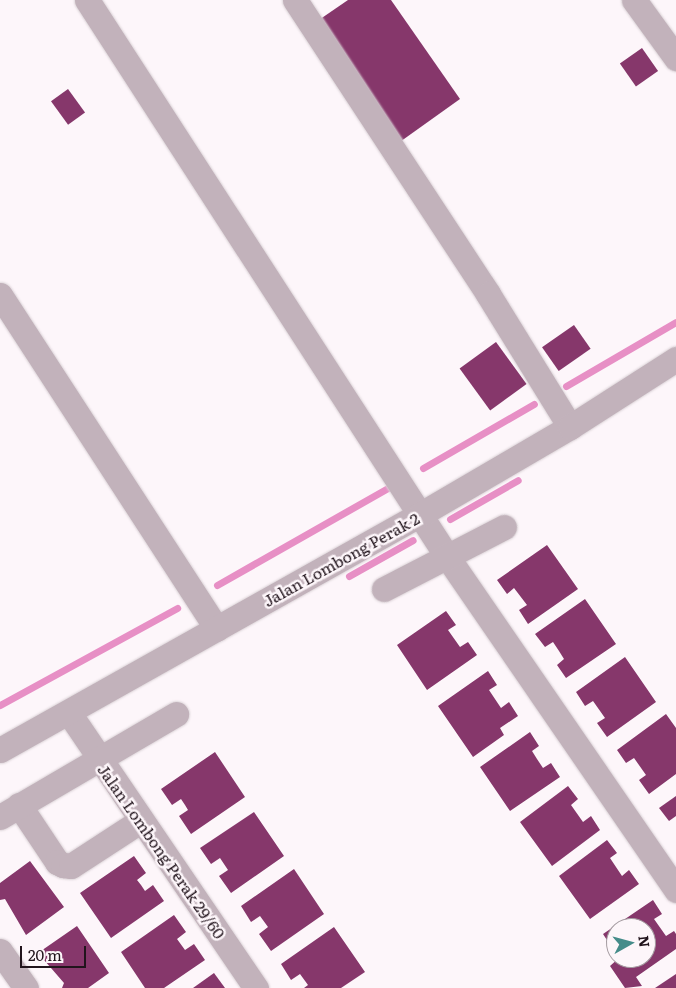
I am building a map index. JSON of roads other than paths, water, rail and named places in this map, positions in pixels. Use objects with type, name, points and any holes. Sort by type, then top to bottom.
[{"type":"street","points":[[87,0],[448,558],[676,890]]},
{"type":"street","points":[[295,0],[488,294],[570,427]]},
{"type":"street","points":[[634,0],[676,58]]},
{"type":"street","points":[[0,295],[217,629]]},
{"type":"street","name":"Jalan Lombong Perak 2","points":[[0,750],[421,514],[570,427],[676,359]]},
{"type":"street","points":[[384,589],[448,558],[504,527]]},
{"type":"street","name":"Jalan Lombong Perak 29/60","points":[[69,713],[140,821],[256,988]]},
{"type":"street","points":[[140,821],[71,866],[57,862],[10,811],[176,714]]},
{"type":"street","points":[[0,951],[26,988]]},
{"type":"waterway","points":[[566,386],[676,322]]},
{"type":"waterway","points":[[423,468],[534,404]]},
{"type":"waterway","points":[[450,519],[518,480]]},
{"type":"waterway","points":[[217,585],[391,486]]},
{"type":"waterway","points":[[349,576],[413,540]]},
{"type":"waterway","points":[[0,705],[177,608]]}]
